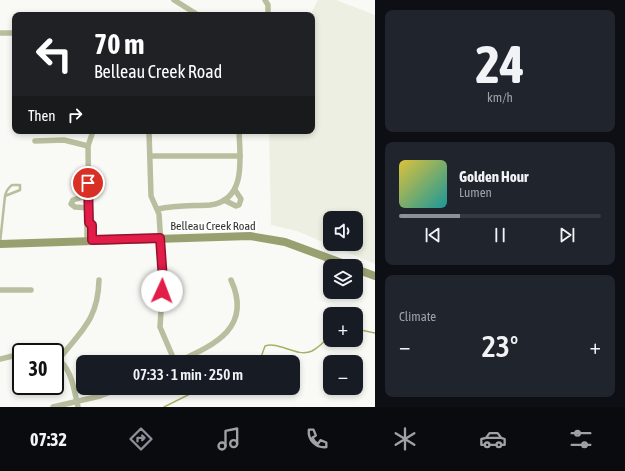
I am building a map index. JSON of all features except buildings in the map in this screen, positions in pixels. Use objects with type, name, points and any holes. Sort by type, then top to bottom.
[{"type":"main road","name":"Belleau Creek Road","points":[[0,244],[233,236],[263,238],[296,246],[331,259]]},
{"type":"main road","points":[[363,271],[375,276]]},
{"type":"street","points":[[174,0],[193,12]]},
{"type":"street","points":[[265,0],[268,5],[268,12]]},
{"type":"street","points":[[0,33],[12,33]]},
{"type":"street","points":[[90,240],[87,226],[89,223],[88,146],[92,134]]},
{"type":"street","points":[[149,134],[151,196],[158,209],[163,280],[160,327],[173,355]]},
{"type":"street","points":[[158,209],[178,205],[210,204],[224,200],[235,190],[239,173],[239,134]]},
{"type":"street","points":[[35,142],[64,140],[88,146]]},
{"type":"street","points":[[150,156],[240,156]]},
{"type":"street","points":[[224,200],[236,206],[239,205],[241,199],[235,190]]},
{"type":"street","points":[[89,195],[73,200],[71,204],[75,207],[89,208]]},
{"type":"street","points":[[64,349],[94,313],[98,296],[99,280]]},
{"type":"street","points":[[190,355],[217,342],[231,326],[236,314],[238,303],[236,292],[231,280]]},
{"type":"street","points":[[0,290],[31,290]]},
{"type":"street","points":[[0,359],[12,356]]},
{"type":"street","points":[[64,367],[69,374],[77,404]]},
{"type":"street","points":[[53,407],[77,404],[103,395]]},
{"type":"lane","points":[[0,244],[5,196],[7,190],[12,184],[18,184],[21,187],[20,190],[5,196]]},
{"type":"shaded area","points":[[318,0],[336,0],[375,15],[375,264],[344,251],[363,251],[363,211],[323,211],[323,242],[297,231],[271,225],[269,134],[315,134],[315,12],[312,12]]},
{"type":"waterway","points":[[363,330],[375,333]]},
{"type":"waterway","points":[[262,355],[265,346],[276,346],[306,353],[317,348],[323,342]]},
{"type":"waterway","points":[[164,407],[188,395]]},
{"type":"route","points":[[88,183],[89,223],[92,225],[92,240],[160,238],[163,280],[162,291]]}]
